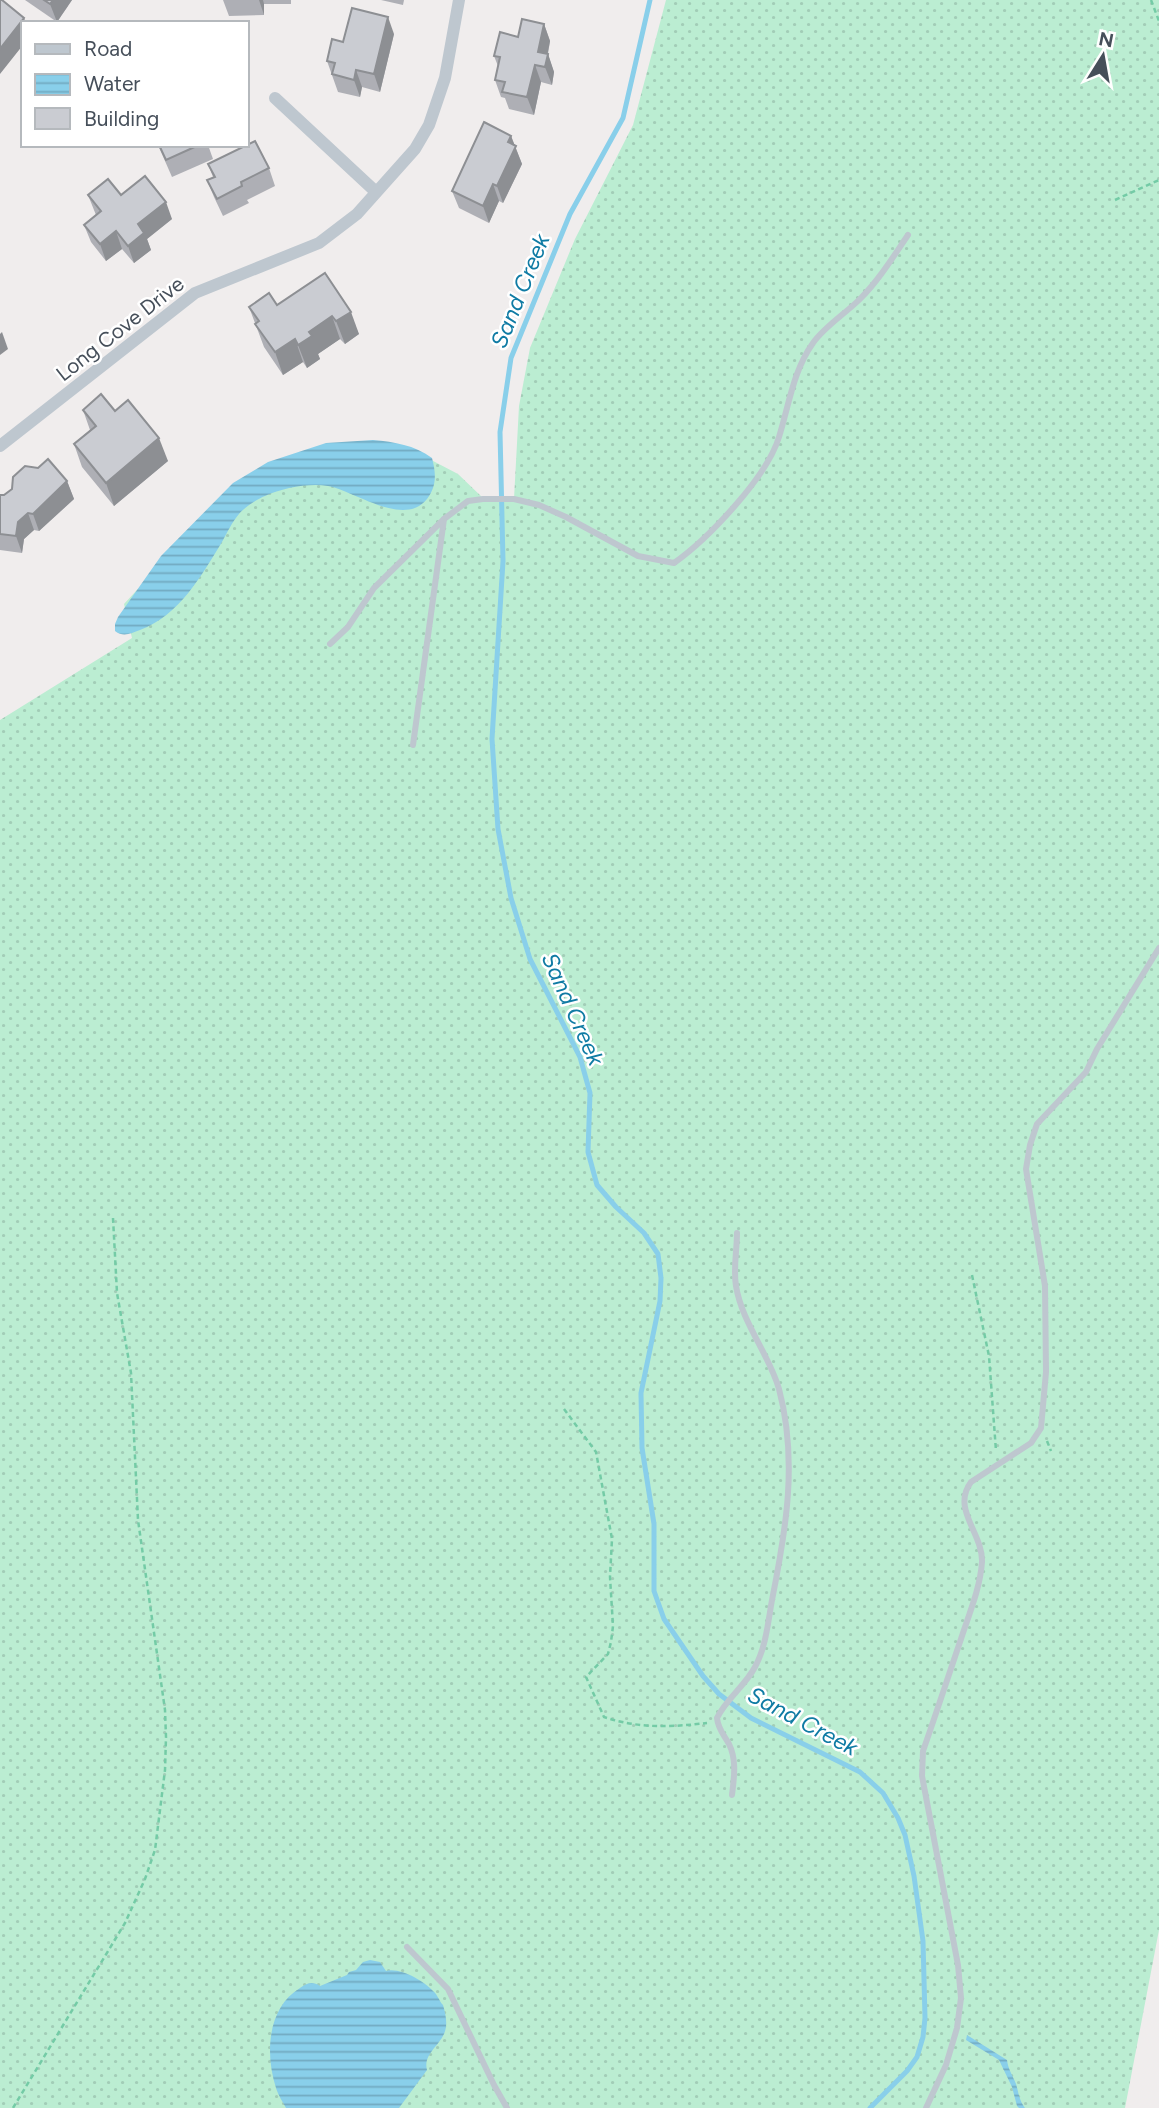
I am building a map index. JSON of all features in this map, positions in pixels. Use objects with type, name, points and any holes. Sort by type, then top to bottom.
[{"type":"street","name":"Long Cove Drive","points":[[0,446],[195,293],[319,243],[357,214],[415,149],[429,125],[445,78],[459,0]]},
{"type":"street","points":[[275,98],[376,192]]},
{"type":"lane","points":[[330,644],[348,627],[374,588],[444,519],[468,501],[514,499],[539,505],[639,556],[674,563],[687,554],[748,492],[766,466],[778,440],[798,371],[814,341],[861,298],[908,235]]},
{"type":"lane","points":[[413,745],[444,519]]},
{"type":"lane","points":[[926,2108],[946,2066],[957,2028],[961,1998],[958,1965],[922,1776],[923,1751],[979,1583],[982,1550],[964,1508],[964,1497],[971,1482],[1031,1443],[1041,1428],[1046,1372],[1045,1286],[1026,1169],[1030,1145],[1037,1124],[1086,1072],[1097,1049],[1159,948]]},
{"type":"lane","points":[[732,1795],[735,1763],[730,1745],[719,1728],[718,1719],[755,1668],[763,1647],[782,1551],[790,1470],[786,1418],[777,1384],[747,1320],[736,1286],[737,1233]]},
{"type":"lane","points":[[407,1947],[448,1989],[507,2108]]},
{"type":"path","points":[[1151,0],[1159,21]]},
{"type":"path","points":[[1115,200],[1159,180]]},
{"type":"path","points":[[13,2108],[125,1923],[155,1850],[165,1770],[165,1710],[138,1520],[131,1373],[117,1293],[113,1218]]},
{"type":"path","points":[[972,1275],[989,1356],[997,1465]]},
{"type":"path","points":[[564,1409],[596,1452],[612,1539],[611,1642],[608,1654],[586,1677],[604,1717],[620,1723],[663,1728],[718,1719]]},
{"type":"green space","points":[[666,0],[1159,0],[1159,1930],[1125,2108],[0,2108],[0,720],[132,638],[124,604],[220,500],[414,451],[458,474],[483,498],[514,499],[519,406],[530,348],[575,239],[633,125]]},
{"type":"water","points":[[373,440],[404,445],[432,458],[435,474],[433,489],[427,499],[417,507],[393,509],[339,489],[320,485],[296,487],[265,496],[239,514],[197,581],[167,615],[131,633],[124,635],[115,631],[118,617],[161,556],[233,483],[268,462],[326,443]]},
{"type":"water","points":[[363,1962],[380,1962],[386,1971],[398,1971],[418,1979],[435,1993],[443,2005],[445,2031],[429,2055],[427,2070],[399,2108],[286,2108],[276,2088],[270,2061],[272,2033],[281,2007],[305,1985],[312,1983],[320,1986],[347,1975]]},
{"type":"water","points":[[967,2035],[1007,2060],[1025,2108],[1017,2106],[1012,2087],[999,2060],[966,2040]]},
{"type":"building","points":[[0,0],[2,0],[24,18],[0,49]]},
{"type":"building","points":[[352,8],[388,17],[374,74],[356,70],[354,80],[332,74],[335,63],[327,61],[332,39],[343,42]]},
{"type":"building","points":[[522,19],[544,24],[538,52],[548,54],[545,67],[535,65],[527,97],[502,92],[505,82],[495,80],[500,57],[494,56],[500,32],[518,37]]},
{"type":"building","points":[[484,122],[511,136],[508,142],[516,146],[497,186],[493,184],[483,206],[452,191]]},
{"type":"building","points":[[255,141],[269,168],[241,182],[242,186],[217,199],[207,180],[215,177],[208,164],[248,147]]},
{"type":"building","points":[[160,147],[195,147],[166,160]]},
{"type":"building","points":[[145,176],[166,202],[138,224],[144,233],[128,246],[116,231],[100,244],[84,225],[101,211],[88,195],[108,179],[121,195]]},
{"type":"building","points":[[325,273],[351,312],[336,321],[332,316],[309,332],[312,336],[298,345],[295,339],[275,352],[255,324],[259,321],[249,307],[269,293],[277,305]]},
{"type":"building","points":[[101,394],[115,411],[128,400],[159,438],[106,483],[74,444],[96,426],[83,410]]},
{"type":"building","points":[[48,459],[67,481],[33,514],[28,513],[18,522],[16,536],[0,534],[0,495],[12,489],[13,477],[25,466],[38,468]]},
{"type":"waterway","name":"Sand Creek","points":[[650,0],[623,118],[570,214],[511,358],[500,432],[503,561],[492,739],[498,829],[511,898],[530,959],[580,1057],[590,1093],[588,1152],[597,1185],[644,1233],[658,1254],[660,1301],[641,1393],[642,1448],[654,1524],[654,1591],[664,1619],[703,1676],[719,1694],[751,1718],[860,1772],[883,1793],[905,1835],[923,1941],[923,2037],[917,2057],[907,2071],[870,2108]]}]
